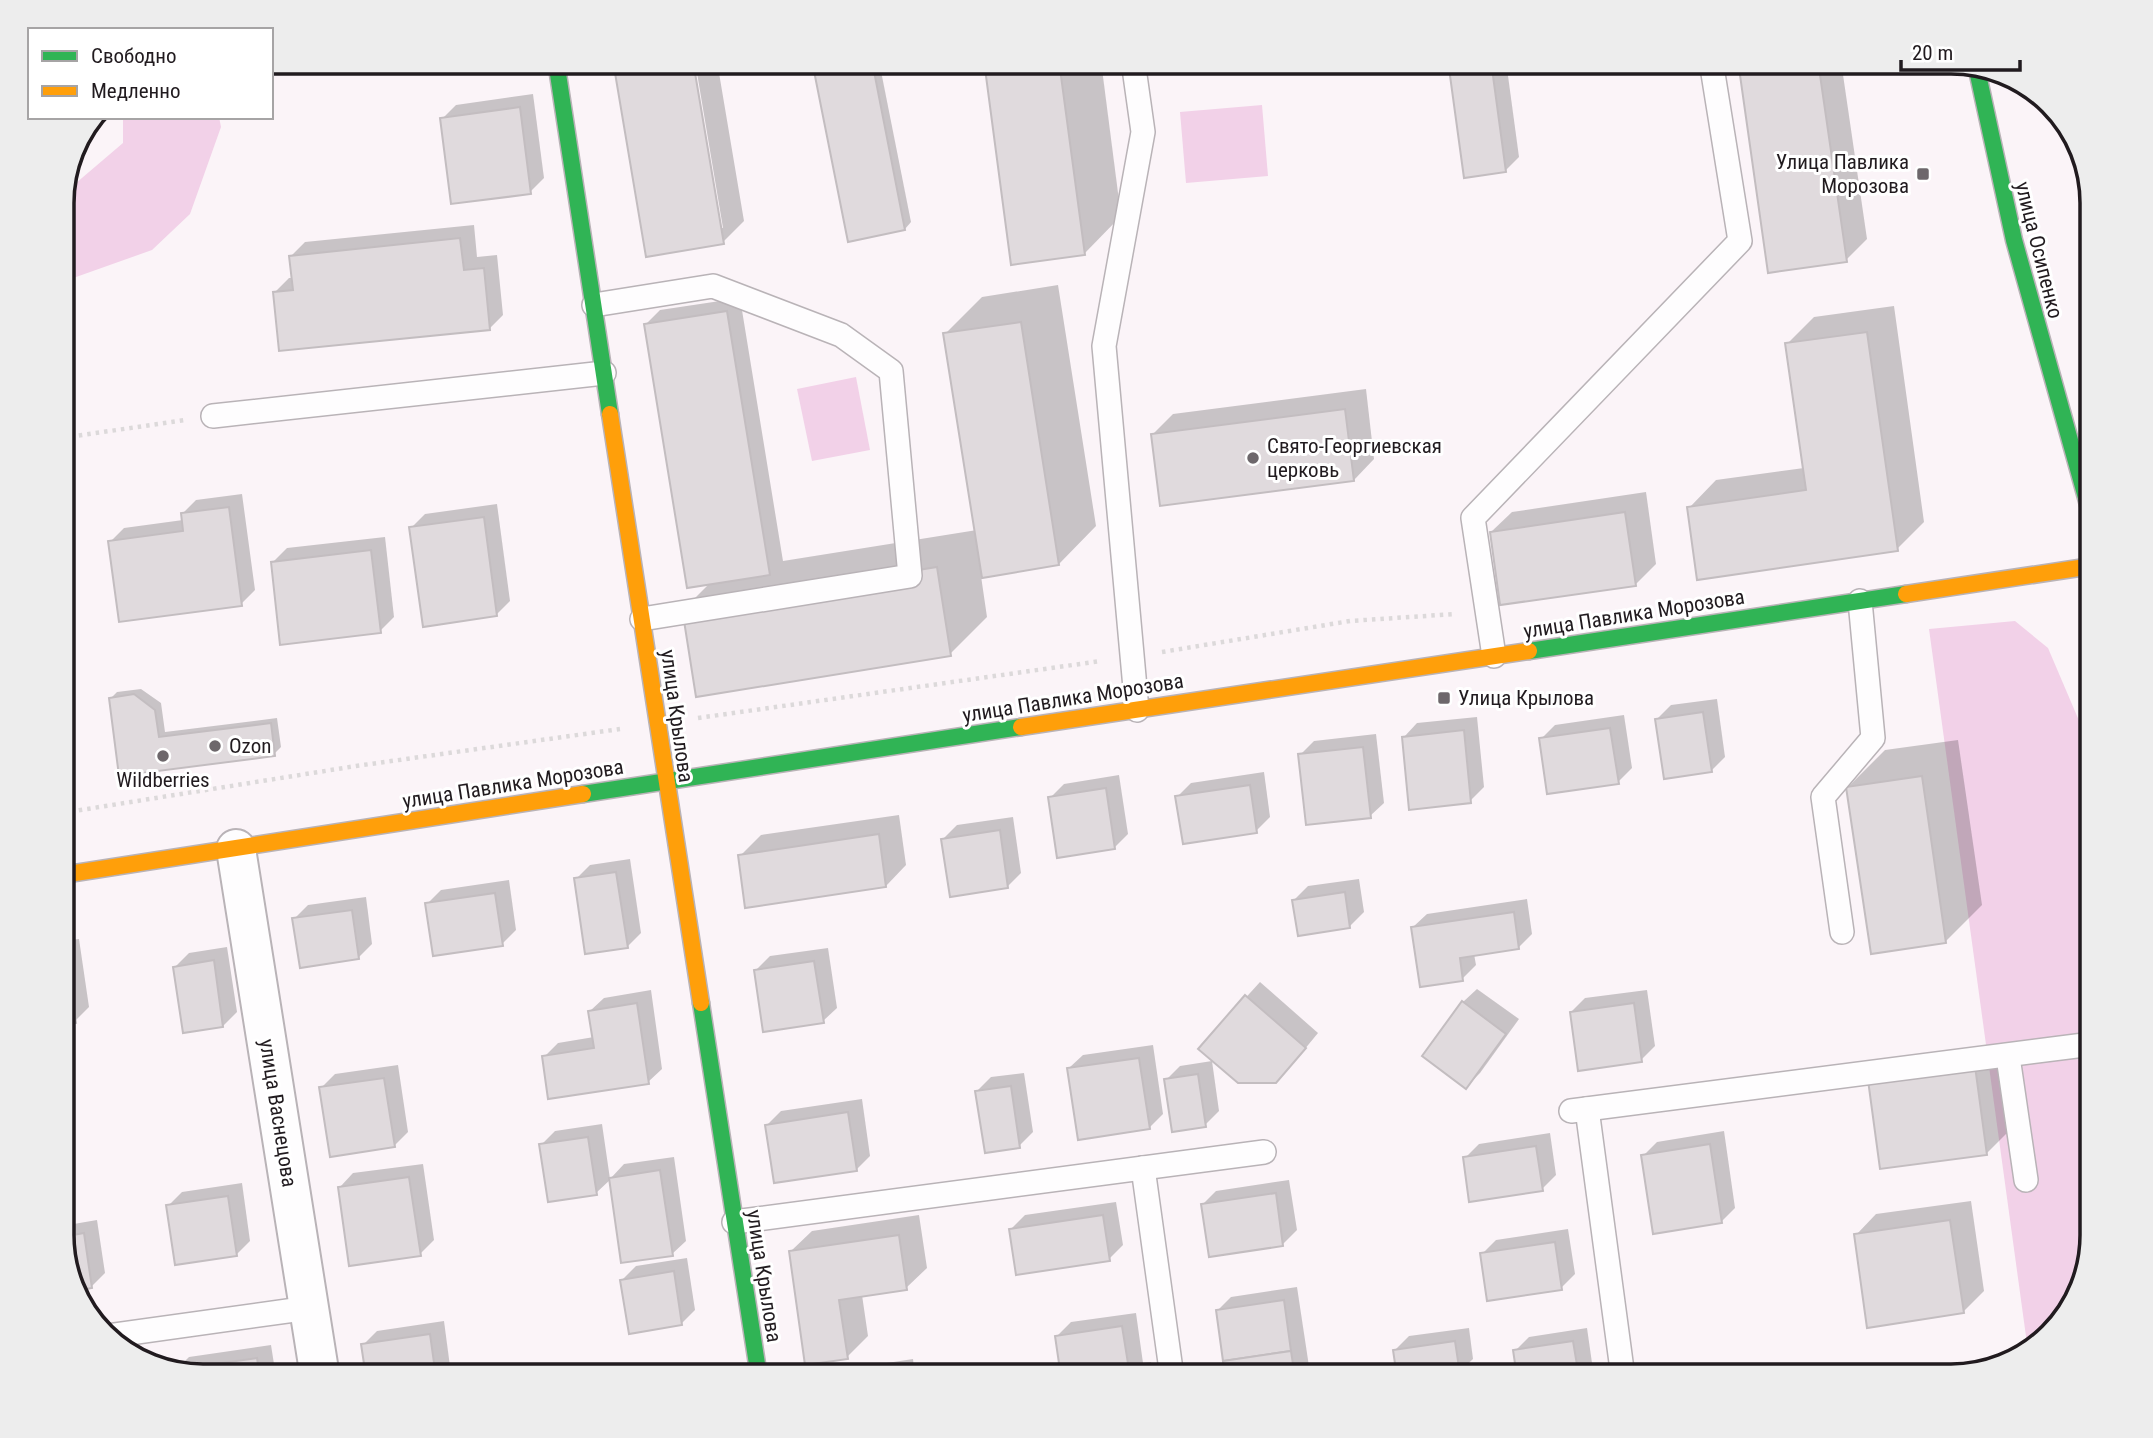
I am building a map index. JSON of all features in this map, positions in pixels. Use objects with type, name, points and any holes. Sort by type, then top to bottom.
[{"type":"street","name":"улица Крылова","points":[[558,74],[756,1364]]},
{"type":"street","name":"улица Осипенко","points":[[1980,77],[2013,239],[2080,479]]},
{"type":"street","name":"улица Павлика Морозова","points":[[74,874],[665,781],[2080,568]]},
{"type":"street","name":"улица Васнецова","points":[[236,849],[318,1364]]},
{"type":"lane","points":[[1135,74],[1143,132],[1104,346],[1137,710]]},
{"type":"lane","points":[[1494,656],[1473,518],[1740,241],[1713,74]]},
{"type":"lane","points":[[594,305],[713,286],[841,335],[891,371],[910,576],[642,619]]},
{"type":"lane","points":[[213,416],[604,373]]},
{"type":"lane","points":[[1842,932],[1823,797],[1873,738],[1860,601]]},
{"type":"lane","points":[[1621,1364],[1579,1110],[2080,1046]]},
{"type":"lane","points":[[2008,1057],[2026,1180]]},
{"type":"lane","points":[[734,1222],[1264,1152]]},
{"type":"lane","points":[[1143,1168],[1170,1364]]},
{"type":"lane","points":[[120,1334],[309,1308]]},
{"type":"path","points":[[74,436],[213,416]]},
{"type":"path","points":[[74,811],[356,766],[1132,656],[1350,621],[1487,612]]},
{"type":"shaded area","points":[[1262,105],[1268,176],[1186,183],[1180,112]]},
{"type":"shaded area","points":[[123,119],[219,119],[221,127],[190,214],[152,250],[74,278],[75,184],[123,143]]},
{"type":"shaded area","points":[[856,377],[870,450],[812,461],[797,389]]},
{"type":"shaded area","points":[[2015,621],[2048,648],[2080,723],[2080,1235],[2075,1269],[2066,1292],[2047,1321],[2026,1340],[1929,629]]},
{"type":"building","points":[[615,74],[695,74],[724,244],[646,257]]},
{"type":"building","points":[[815,74],[875,74],[905,230],[848,242]]},
{"type":"building","points":[[986,74],[1061,74],[1085,255],[1011,265]]},
{"type":"building","points":[[1450,74],[1493,74],[1506,172],[1464,178]]},
{"type":"building","points":[[1740,74],[1820,74],[1847,262],[1768,273]]},
{"type":"building","points":[[520,107],[531,194],[451,204],[440,118]]},
{"type":"building","points":[[460,238],[464,270],[484,268],[490,330],[279,351],[273,292],[293,290],[289,256]]},
{"type":"building","points":[[727,311],[770,575],[687,588],[644,324]]},
{"type":"building","points":[[1021,322],[1059,565],[982,578],[943,333]]},
{"type":"building","points":[[1867,332],[1898,551],[1697,580],[1687,507],[1806,490],[1785,343]]},
{"type":"building","name":"Свято-Георгиевская церковь","points":[[1345,409],[1354,481],[1160,506],[1151,434]]},
{"type":"building","points":[[229,507],[242,606],[119,622],[108,541],[183,531],[181,513]]},
{"type":"building","points":[[1625,512],[1636,586],[1500,605],[1490,532]]},
{"type":"building","points":[[484,517],[497,616],[423,627],[409,527]]},
{"type":"building","points":[[371,550],[381,633],[280,645],[271,562]]},
{"type":"building","points":[[937,567],[951,656],[696,697],[682,608]]},
{"type":"building","points":[[134,694],[155,710],[159,737],[271,723],[275,756],[119,776],[109,698]]},
{"type":"building","points":[[1703,712],[1712,772],[1664,779],[1655,719]]},
{"type":"building","points":[[1610,728],[1619,784],[1547,794],[1539,738]]},
{"type":"building","points":[[1464,730],[1471,803],[1409,810],[1402,737]]},
{"type":"building","points":[[1363,747],[1371,818],[1306,825],[1298,754]]},
{"type":"building","points":[[1922,776],[1946,943],[1871,954],[1846,787]]},
{"type":"building","points":[[1250,785],[1257,833],[1183,844],[1175,796]]},
{"type":"building","points":[[1106,788],[1115,849],[1057,858],[1048,797]]},
{"type":"building","points":[[1000,830],[1008,888],[950,897],[941,839]]},
{"type":"building","points":[[879,834],[886,887],[745,908],[738,855]]},
{"type":"building","points":[[616,872],[628,948],[585,954],[574,878]]},
{"type":"building","points":[[1345,892],[1350,928],[1298,936],[1292,900]]},
{"type":"building","points":[[495,893],[503,946],[433,956],[425,903]]},
{"type":"building","points":[[352,910],[359,959],[300,968],[292,918]]},
{"type":"building","points":[[1514,912],[1519,949],[1460,958],[1463,981],[1420,987],[1411,927]]},
{"type":"building","points":[[214,960],[223,1027],[183,1033],[173,967]]},
{"type":"building","points":[[814,961],[824,1023],[763,1032],[754,970]]},
{"type":"building","points":[[1245,995],[1306,1048],[1276,1083],[1238,1083],[1198,1049]]},
{"type":"building","points":[[1462,1001],[1506,1034],[1466,1089],[1422,1056]]},
{"type":"building","points":[[637,1003],[649,1084],[548,1099],[542,1056],[594,1048],[588,1011]]},
{"type":"building","points":[[1634,1003],[1642,1062],[1578,1071],[1570,1012]]},
{"type":"building","points":[[1139,1058],[1150,1129],[1078,1140],[1067,1068]]},
{"type":"building","points":[[1975,1066],[1987,1155],[1880,1169],[1868,1080]]},
{"type":"building","points":[[1198,1074],[1206,1127],[1172,1132],[1164,1079]]},
{"type":"building","points":[[384,1078],[395,1147],[330,1157],[319,1087]]},
{"type":"building","points":[[1011,1086],[1020,1148],[985,1153],[975,1091]]},
{"type":"building","points":[[848,1112],[857,1171],[774,1183],[765,1125]]},
{"type":"building","points":[[588,1137],[597,1195],[548,1202],[539,1144]]},
{"type":"building","points":[[1710,1144],[1722,1223],[1653,1234],[1641,1155]]},
{"type":"building","points":[[1536,1146],[1543,1191],[1469,1202],[1463,1157]]},
{"type":"building","points":[[660,1170],[673,1256],[621,1263],[609,1178]]},
{"type":"building","points":[[409,1177],[421,1256],[349,1266],[338,1187]]},
{"type":"building","points":[[1276,1193],[1283,1246],[1209,1257],[1201,1204]]},
{"type":"building","points":[[228,1196],[237,1256],[175,1265],[166,1205]]},
{"type":"building","points":[[1103,1215],[1110,1261],[1016,1275],[1009,1229]]},
{"type":"building","points":[[1950,1220],[1964,1313],[1867,1328],[1854,1234]]},
{"type":"building","points":[[84,1233],[92,1288],[85,1289],[80,1277],[74,1235]]},
{"type":"building","points":[[899,1235],[907,1290],[839,1300],[848,1359],[805,1364],[789,1251]]},
{"type":"building","points":[[1555,1242],[1562,1290],[1487,1301],[1480,1253]]},
{"type":"building","points":[[674,1271],[682,1325],[629,1334],[620,1280]]},
{"type":"building","points":[[1284,1300],[1291,1351],[1223,1361],[1216,1310]]},
{"type":"building","points":[[1122,1326],[1128,1364],[1059,1364],[1055,1336]]},
{"type":"building","points":[[430,1334],[434,1364],[364,1364],[361,1344]]},
{"type":"building","points":[[1455,1341],[1458,1364],[1395,1364],[1393,1350]]},
{"type":"building","points":[[1573,1341],[1577,1364],[1515,1364],[1513,1350]]},
{"type":"building","points":[[1291,1351],[1293,1364],[1223,1364],[1223,1361]]},
{"type":"building","points":[[257,1358],[258,1364],[214,1364]]},
{"type":"traffic: fast","points":[[558,74],[610,414]]},
{"type":"traffic: fast","points":[[1979,77],[2014,240],[2080,476]]},
{"type":"traffic: fast","points":[[1529,651],[1906,594]]},
{"type":"traffic: fast","points":[[583,794],[1021,727]]},
{"type":"traffic: fast","points":[[701,1003],[757,1364]]},
{"type":"traffic: slow","points":[[610,414],[701,1003]]},
{"type":"traffic: slow","points":[[1906,594],[2080,568]]},
{"type":"traffic: slow","points":[[1021,727],[1529,651]]},
{"type":"traffic: slow","points":[[74,873],[583,794]]},
{"type":"place","name":"Улица Павлика Морозова","points":[[1923,174]]},
{"type":"place","name":"Свято-Георгиевская церковь","points":[[1253,458]]},
{"type":"place","name":"Улица Крылова","points":[[1444,698]]},
{"type":"place","name":"Ozon","points":[[215,746]]},
{"type":"place","name":"Wildberries","points":[[163,756]]}]
